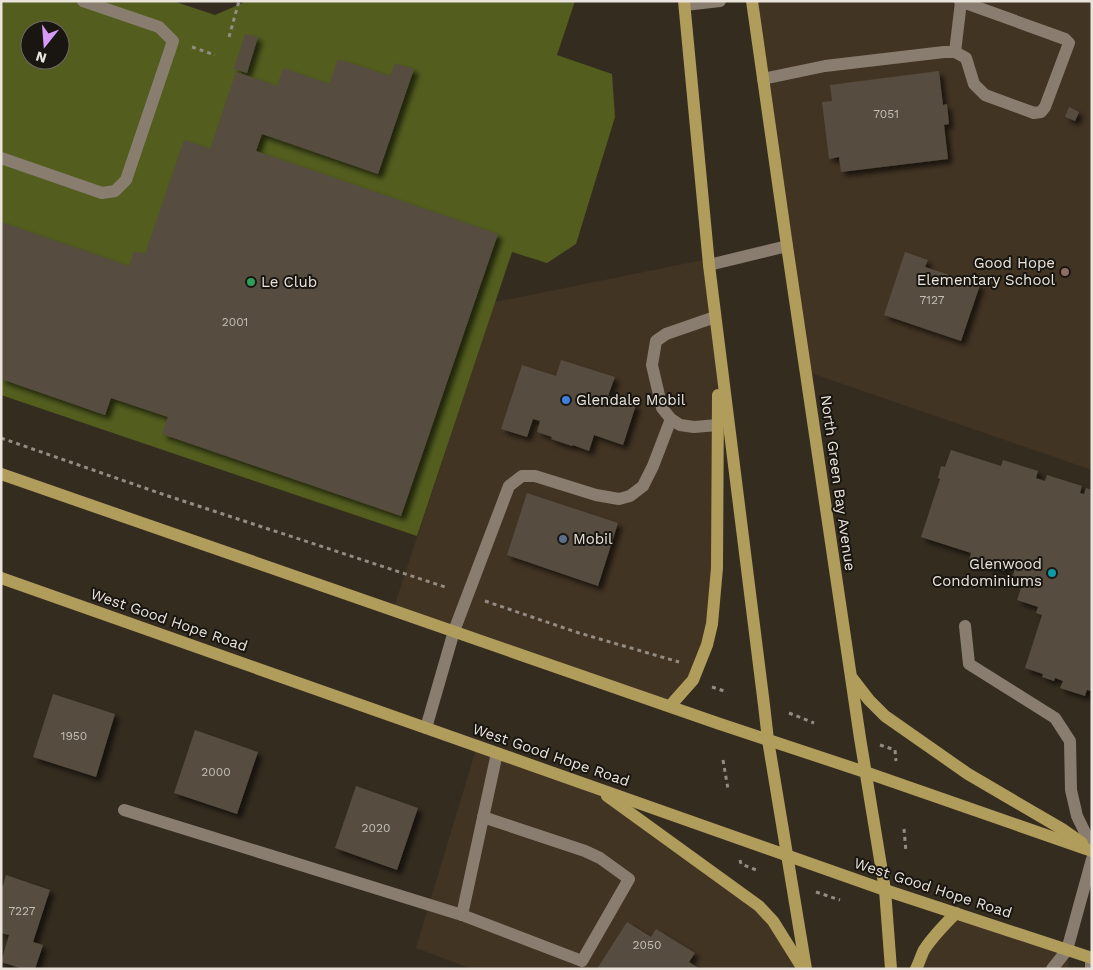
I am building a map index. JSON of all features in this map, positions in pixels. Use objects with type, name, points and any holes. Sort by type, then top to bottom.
[{"type":"main road","name":"North Green Bay Avenue","points":[[752,1],[850,676],[885,890],[891,969]]},
{"type":"main road","points":[[685,3],[715,317],[768,740],[788,856],[804,969]]},
{"type":"main road","points":[[670,706],[693,680],[707,645],[712,624],[717,568],[719,345]]},
{"type":"main road","points":[[1,474],[768,740],[1092,849]]},
{"type":"main road","name":"West Good Hope Road","points":[[1,578],[885,890],[1067,950],[1091,961]]},
{"type":"main road","points":[[850,676],[869,700],[885,716],[968,774],[1062,829],[1092,849]]},
{"type":"main road","points":[[595,788],[759,906],[773,921],[804,969]]},
{"type":"main road","points":[[916,969],[923,951],[940,929],[956,913]]},
{"type":"lane","points":[[1,158],[102,193],[115,190],[126,180],[173,41],[159,27],[83,1]]},
{"type":"lane","points":[[685,3],[720,1]]},
{"type":"lane","points":[[763,79],[825,66],[955,52],[966,58],[974,84],[985,95],[1034,113],[1041,112],[1045,107],[1069,43],[1066,38],[961,2],[955,52]]},
{"type":"lane","points":[[709,265],[787,246]]},
{"type":"lane","points":[[715,317],[666,334],[656,341],[652,365],[662,408],[671,418],[680,425],[694,427],[718,425]]},
{"type":"lane","points":[[426,728],[454,631],[509,486],[522,476],[535,476],[596,495],[619,499],[630,496],[643,486],[653,466],[671,418]]},
{"type":"lane","points":[[965,626],[969,664],[1055,718],[1070,741],[1071,790],[1077,816],[1092,849]]},
{"type":"lane","points":[[462,915],[497,753]]},
{"type":"lane","points":[[124,810],[462,915],[582,961],[629,879],[600,858],[585,851],[483,817]]},
{"type":"lane","points":[[1052,969],[1067,950],[1092,859]]},
{"type":"path","points":[[229,37],[239,1]]},
{"type":"path","points":[[1,438],[162,494],[580,633],[682,663]]},
{"type":"path","points":[[710,686],[727,692]]},
{"type":"path","points":[[789,713],[814,722]]},
{"type":"path","points":[[877,744],[894,750],[896,761]]},
{"type":"path","points":[[723,760],[728,789]]},
{"type":"path","points":[[904,829],[906,852]]},
{"type":"path","points":[[816,892],[840,900]]},
{"type":"shaded area","points":[[752,1],[1092,1],[1092,470],[805,371]]},
{"type":"shaded area","points":[[708,259],[719,345],[717,568],[707,645],[670,706],[393,610],[495,302]]},
{"type":"shaded area","points":[[477,746],[595,788],[759,906],[803,969],[472,969],[416,948]]},
{"type":"shaded area","points":[[956,913],[1067,950],[1069,969],[916,969]]},
{"type":"green space","name":"Le Club","points":[[1,1],[173,1],[215,15],[247,1],[575,1],[557,55],[612,74],[615,117],[576,244],[547,263],[512,252],[417,536],[1,395]]},
{"type":"building","points":[[245,34],[258,37],[247,73],[234,69]]},
{"type":"building","points":[[338,59],[390,76],[395,63],[414,69],[378,174],[262,134],[256,151],[498,234],[401,516],[162,434],[168,417],[111,398],[105,415],[1,379],[1,222],[129,266],[134,251],[145,254],[184,140],[210,149],[236,72],[277,86],[283,68],[329,84]]},
{"type":"building","points":[[939,71],[943,105],[947,104],[949,124],[944,125],[948,159],[841,172],[839,157],[829,159],[822,102],[832,101],[830,85]]},
{"type":"building","points":[[1069,107],[1079,112],[1075,121],[1065,117]]},
{"type":"building","points":[[905,252],[928,260],[925,267],[980,285],[961,341],[884,315]]},
{"type":"building","name":"Glendale Mobil","points":[[561,360],[615,377],[608,396],[636,405],[623,445],[594,435],[589,451],[551,439],[552,437],[537,432],[540,421],[533,419],[527,437],[501,429],[522,365],[556,376]]},
{"type":"building","name":"Glenwood Condominiums","points":[[951,450],[1001,466],[1003,460],[1038,471],[1036,478],[1045,481],[1047,475],[1082,486],[1080,493],[1084,494],[1086,488],[1092,490],[1092,691],[1087,690],[1085,696],[1060,688],[1063,681],[1055,678],[1054,681],[1042,677],[1043,674],[1025,668],[1042,615],[1036,613],[1038,607],[1017,600],[1024,579],[1013,576],[1015,568],[1006,565],[1004,571],[969,560],[971,553],[921,537],[940,479],[938,478],[941,466],[945,467]]},
{"type":"building","name":"Mobil","points":[[527,493],[618,523],[598,586],[507,555]]},
{"type":"building","points":[[53,694],[115,714],[96,777],[33,757]]},
{"type":"building","points":[[195,730],[258,752],[237,814],[174,793]]},
{"type":"building","points":[[356,786],[418,808],[397,870],[335,848]]},
{"type":"building","points":[[6,875],[50,890],[33,942],[43,945],[35,969],[23,969],[1,962],[9,935],[1,933],[1,885],[3,886]]},
{"type":"building","points":[[627,922],[651,937],[656,929],[695,953],[689,962],[700,969],[597,969]]},
{"type":"place","name":"Good Hope Elementary School","points":[[1065,272]]},
{"type":"place","name":"Le Club","points":[[251,282]]},
{"type":"place","name":"Glendale Mobil","points":[[566,400]]},
{"type":"place","name":"Mobil","points":[[563,539]]},
{"type":"place","name":"Glenwood Condominiums","points":[[1052,573]]}]
